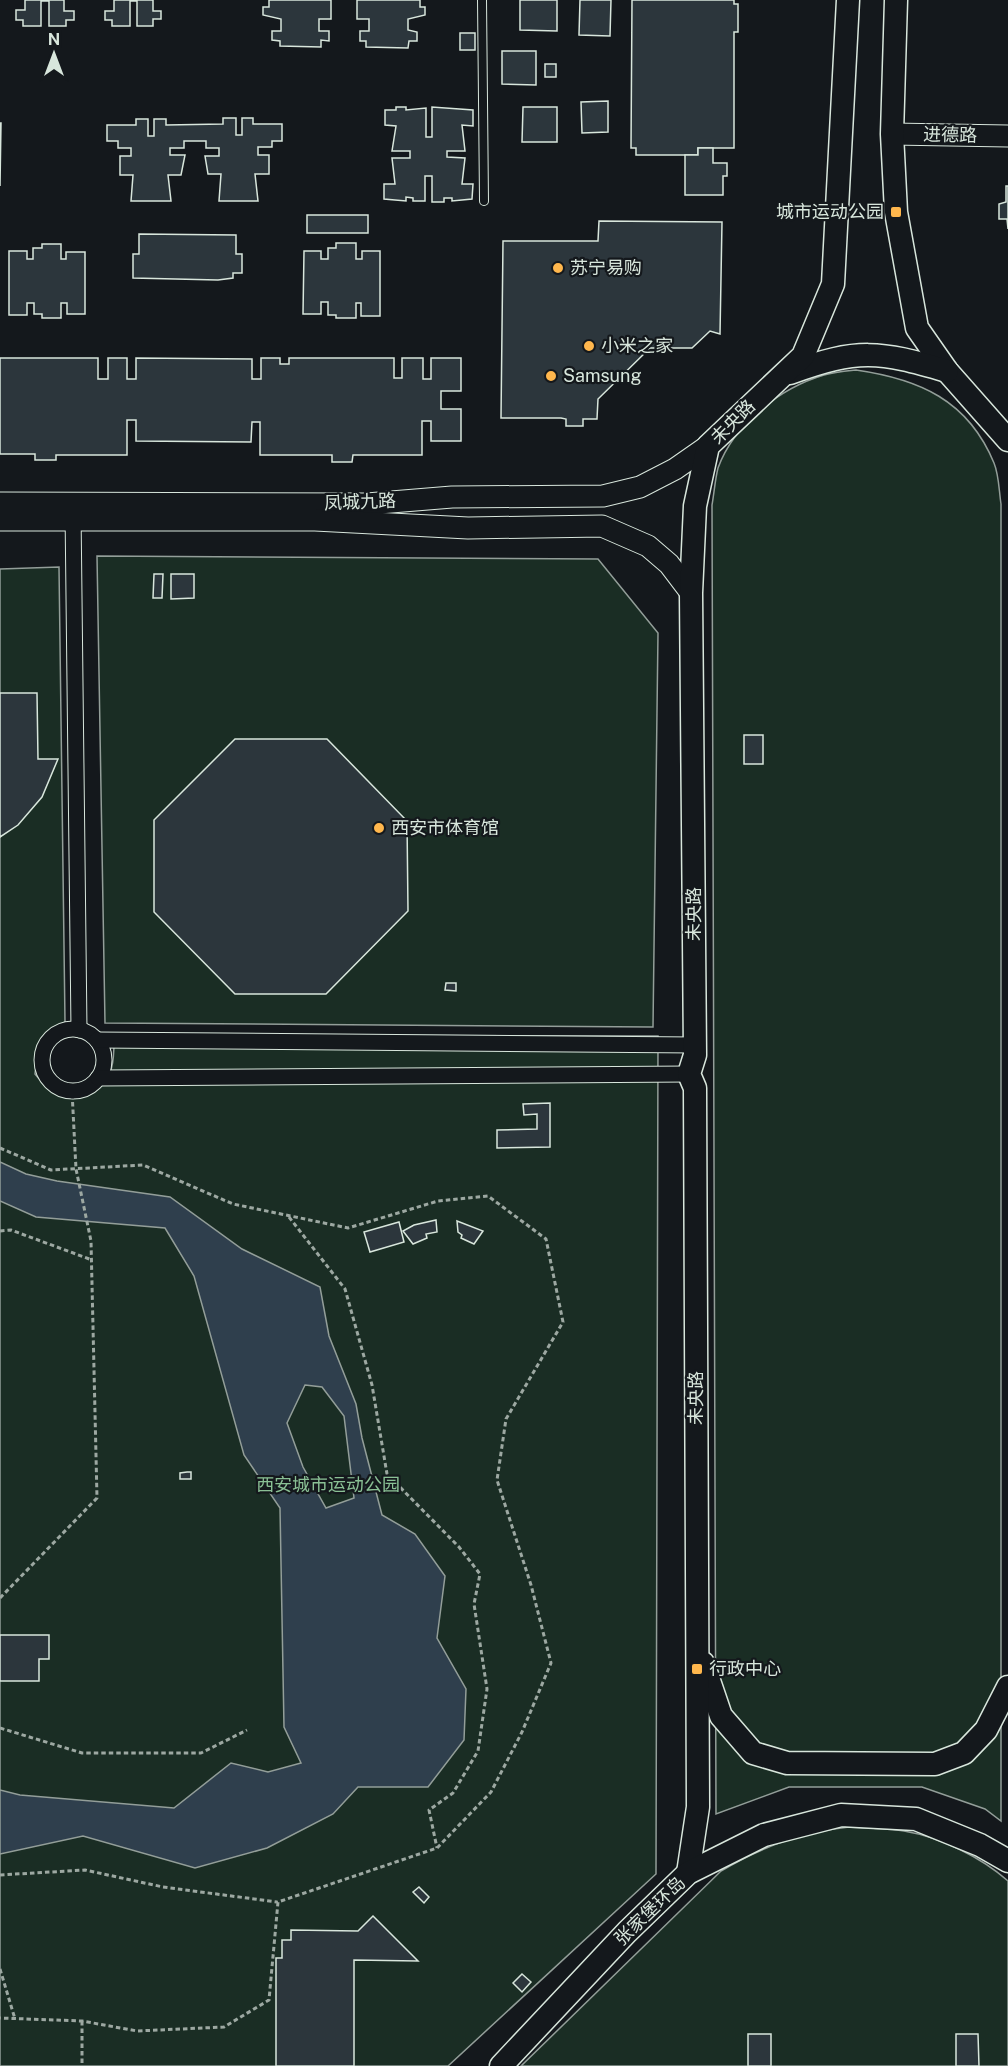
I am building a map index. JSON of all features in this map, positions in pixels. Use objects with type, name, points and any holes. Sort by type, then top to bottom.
[{"type":"main road","name":"未央路","points":[[688,1873],[698,1807],[695,1088],[689,1074],[695,1045],[691,593],[695,506],[708,446],[777,378],[803,356],[833,284],[848,0]]},
{"type":"main road","points":[[896,0],[892,134],[897,225],[917,328],[947,371],[1008,440]]},
{"type":"main road","points":[[777,378],[823,361],[853,354],[886,355],[947,371]]},
{"type":"main road","points":[[696,1645],[721,1716],[753,1753],[787,1763],[935,1764],[964,1753],[986,1730],[1008,1687]]},
{"type":"main road","name":"张家堡环岛","points":[[501,2066],[627,1932],[688,1873],[764,1835],[842,1815],[916,1819],[980,1845],[1008,1861]]},
{"type":"street","name":"进德路","points":[[892,134],[1008,136]]},
{"type":"street","name":"凤城九路","points":[[0,520],[72,512],[367,504],[452,497],[603,496],[640,487],[675,470],[708,446]]},
{"type":"street","name":"凤城九路","points":[[0,503],[72,512],[315,520],[468,528],[602,526],[648,546],[669,564],[691,593]]},
{"type":"street","points":[[72,512],[79,1030]]},
{"type":"street","points":[[97,1040],[104,1059],[98,1078],[82,1090],[72,1091],[54,1084],[43,1068],[42,1058],[50,1039],[59,1033],[79,1030],[97,1040],[695,1045]]},
{"type":"street","points":[[98,1078],[689,1074]]},
{"type":"lane","points":[[482,0],[484,201]]},
{"type":"path","points":[[0,1598],[97,1498],[91,1242],[76,1169],[72,1091]]},
{"type":"path","points":[[0,1148],[51,1170],[143,1165],[233,1204],[348,1228],[438,1200],[488,1196],[546,1239],[563,1322],[506,1419],[497,1480],[531,1585],[551,1663],[522,1732],[491,1792],[437,1848],[278,1902],[163,1887],[85,1870],[0,1875]]},
{"type":"path","points":[[288,1215],[345,1288],[372,1385],[387,1474],[459,1547],[480,1574],[474,1604],[487,1689],[478,1751],[453,1793],[429,1810],[437,1848]]},
{"type":"path","points":[[0,1231],[11,1230],[92,1260]]},
{"type":"path","points":[[0,1728],[82,1753],[201,1753],[247,1730]]},
{"type":"path","points":[[0,2018],[82,2021],[137,2031],[224,2026],[269,2000],[278,1902]]},
{"type":"path","points":[[0,1969],[15,2019]]},
{"type":"path","points":[[82,2021],[82,2066]]},
{"type":"green space","points":[[856,370],[900,379],[939,396],[956,408],[983,441],[994,463],[1001,504],[1001,1821],[985,1809],[922,1787],[789,1787],[716,1814],[712,505],[718,468],[725,452],[747,423],[775,399],[807,381],[828,374]]},
{"type":"green space","name":"西安市体育馆","points":[[97,556],[598,559],[658,633],[653,1027],[105,1023]]},
{"type":"green space","name":"西安城市运动公园","points":[[59,567],[65,1022],[50,1032],[41,1042],[35,1074],[44,1083],[63,1095],[74,1097],[94,1092],[112,1068],[115,1035],[658,1036],[656,1874],[448,2066],[0,2066],[0,569]]},
{"type":"green space","points":[[849,1827],[897,1830],[932,1838],[973,1856],[1008,1881],[1008,2066],[521,2066],[721,1871],[782,1842],[831,1829]]},
{"type":"water","points":[[0,1162],[26,1174],[57,1181],[170,1197],[242,1249],[320,1287],[329,1336],[356,1404],[362,1438],[382,1515],[415,1534],[445,1576],[437,1638],[466,1689],[464,1740],[428,1787],[358,1787],[333,1814],[267,1848],[195,1868],[83,1836],[0,1854],[0,1790],[20,1795],[174,1808],[231,1763],[268,1772],[301,1763],[284,1727],[280,1508],[244,1455],[194,1276],[165,1228],[36,1217],[0,1201]],"holes":[[[305,1385],[322,1387],[344,1416],[354,1498],[326,1508],[303,1467],[287,1423]]]},
{"type":"building","points":[[25,0],[64,0],[64,11],[74,11],[74,20],[66,20],[66,26],[49,26],[49,1],[41,1],[41,26],[23,26],[23,20],[16,20],[16,10],[25,10]]},
{"type":"building","points":[[114,0],[153,0],[153,11],[161,11],[161,19],[153,19],[153,26],[137,26],[137,1],[130,1],[130,26],[112,26],[112,20],[105,20],[105,11],[114,11]]},
{"type":"building","points":[[269,0],[331,0],[331,19],[319,19],[319,31],[329,31],[329,41],[321,40],[321,47],[280,46],[280,41],[272,40],[272,31],[281,31],[281,19],[263,15],[263,7],[269,7]]},
{"type":"building","points":[[357,0],[420,0],[420,7],[425,7],[425,15],[408,19],[408,30],[417,32],[417,41],[409,41],[408,48],[366,47],[366,41],[360,41],[360,31],[369,31],[369,19],[357,19]]},
{"type":"building","points":[[520,0],[557,0],[557,31],[520,30]]},
{"type":"building","points":[[580,0],[611,0],[610,36],[579,35]]},
{"type":"building","points":[[632,0],[734,0],[734,4],[738,4],[738,32],[734,32],[734,148],[698,148],[698,155],[636,155],[636,148],[631,148]]},
{"type":"building","points":[[460,33],[475,33],[475,50],[460,50]]},
{"type":"building","points":[[502,51],[536,51],[536,85],[502,84]]},
{"type":"building","points":[[545,64],[556,64],[556,77],[545,77]]},
{"type":"building","points":[[608,101],[608,132],[582,133],[581,102]]},
{"type":"building","points":[[396,107],[406,107],[406,110],[426,108],[426,137],[432,137],[432,107],[473,110],[473,126],[462,125],[465,151],[447,151],[447,157],[465,158],[462,184],[473,184],[472,199],[452,201],[452,198],[444,198],[444,202],[432,202],[432,176],[425,176],[425,201],[413,201],[413,198],[406,197],[406,201],[384,199],[384,184],[395,184],[392,158],[410,158],[410,151],[392,151],[396,126],[385,125],[385,110],[396,110]]},
{"type":"building","points":[[523,107],[557,107],[557,142],[522,142]]},
{"type":"building","points":[[223,118],[236,118],[236,135],[242,135],[242,118],[253,118],[253,124],[282,124],[282,141],[272,141],[272,147],[258,147],[258,155],[269,155],[269,174],[255,174],[258,201],[219,201],[221,174],[208,174],[205,156],[219,156],[219,148],[206,148],[206,141],[184,141],[184,148],[170,148],[170,155],[185,155],[181,175],[168,175],[171,201],[131,201],[133,175],[120,175],[120,156],[131,156],[131,148],[118,148],[118,141],[107,141],[107,125],[136,125],[136,119],[148,119],[148,136],[154,136],[154,119],[166,119],[166,125],[223,124]]},
{"type":"building","points":[[0,123],[1,123],[0,186]]},
{"type":"building","points":[[698,148],[713,148],[713,163],[727,163],[727,176],[723,176],[723,195],[685,195],[685,155],[698,155]]},
{"type":"building","points":[[1006,186],[1008,186],[1008,229],[1007,219],[999,219],[999,204],[1006,202]]},
{"type":"building","points":[[307,215],[368,215],[368,233],[307,233]]},
{"type":"building","points":[[599,221],[722,222],[720,334],[710,331],[692,348],[650,348],[598,399],[597,419],[583,419],[583,426],[566,426],[566,419],[561,418],[501,418],[503,241],[598,241]]},
{"type":"building","points":[[139,234],[236,235],[236,254],[242,254],[242,273],[233,273],[233,278],[218,280],[133,278],[133,254],[139,254]]},
{"type":"building","points":[[336,243],[356,243],[356,259],[362,259],[362,251],[380,251],[380,316],[361,316],[361,303],[356,303],[356,318],[336,318],[336,315],[328,315],[328,302],[321,302],[321,314],[303,314],[304,251],[321,251],[321,259],[328,259],[328,248],[336,248]]},
{"type":"building","points":[[42,244],[61,244],[61,259],[66,259],[66,252],[85,252],[85,314],[67,314],[67,303],[61,303],[61,318],[42,318],[42,314],[34,314],[34,303],[27,303],[27,315],[9,315],[9,251],[27,251],[27,259],[33,259],[33,248],[42,248]]},
{"type":"building","points":[[0,358],[98,358],[98,379],[108,379],[108,358],[127,358],[127,379],[136,379],[136,358],[252,359],[252,379],[261,379],[261,358],[280,358],[280,364],[289,364],[289,358],[394,358],[394,378],[402,378],[402,358],[423,358],[423,379],[431,379],[431,358],[461,358],[461,391],[441,391],[441,409],[461,409],[461,441],[431,441],[431,421],[422,421],[422,455],[353,455],[352,462],[332,462],[332,455],[260,455],[260,422],[252,422],[251,442],[136,441],[136,420],[127,420],[127,455],[56,455],[56,460],[35,460],[35,454],[0,454]]},
{"type":"building","points":[[154,574],[163,574],[162,598],[153,598]]},
{"type":"building","points":[[171,574],[194,574],[194,598],[171,599]]},
{"type":"building","points":[[0,693],[37,693],[38,759],[58,759],[42,797],[18,825],[0,837]]},
{"type":"building","points":[[744,735],[763,735],[763,764],[744,764]]},
{"type":"building","points":[[235,739],[327,739],[407,821],[408,911],[326,994],[235,994],[154,912],[154,820]]},
{"type":"building","points":[[446,983],[456,983],[456,991],[445,990]]},
{"type":"building","points":[[550,1103],[550,1147],[497,1148],[497,1130],[537,1129],[537,1114],[524,1115],[523,1104]]},
{"type":"building","points":[[436,1220],[437,1232],[426,1234],[427,1238],[413,1244],[403,1231],[414,1225]]},
{"type":"building","points":[[457,1221],[483,1231],[474,1244],[461,1238]]},
{"type":"building","points":[[399,1222],[404,1242],[370,1252],[364,1232]]},
{"type":"building","points":[[191,1472],[191,1479],[180,1479],[180,1473]]},
{"type":"building","points":[[0,1635],[49,1635],[49,1659],[39,1659],[39,1681],[0,1681]]},
{"type":"building","points":[[419,1887],[429,1897],[424,1903],[413,1892]]},
{"type":"building","points":[[373,1916],[418,1961],[354,1960],[354,2066],[276,2066],[276,1958],[282,1958],[282,1940],[291,1940],[291,1930],[358,1931]]},
{"type":"building","points":[[522,1974],[531,1982],[522,1992],[513,1983]]},
{"type":"building","points":[[748,2034],[771,2034],[771,2066],[748,2066]]},
{"type":"building","points":[[956,2034],[978,2034],[979,2066],[956,2066]]},
{"type":"place","name":"城市运动公园","points":[[896,212]]},
{"type":"place","name":"苏宁易购","points":[[558,268]]},
{"type":"place","name":"小米之家","points":[[589,346]]},
{"type":"place","name":"Samsung","points":[[551,376]]},
{"type":"place","name":"西安市体育馆","points":[[379,828]]},
{"type":"place","name":"行政中心","points":[[697,1669]]}]
